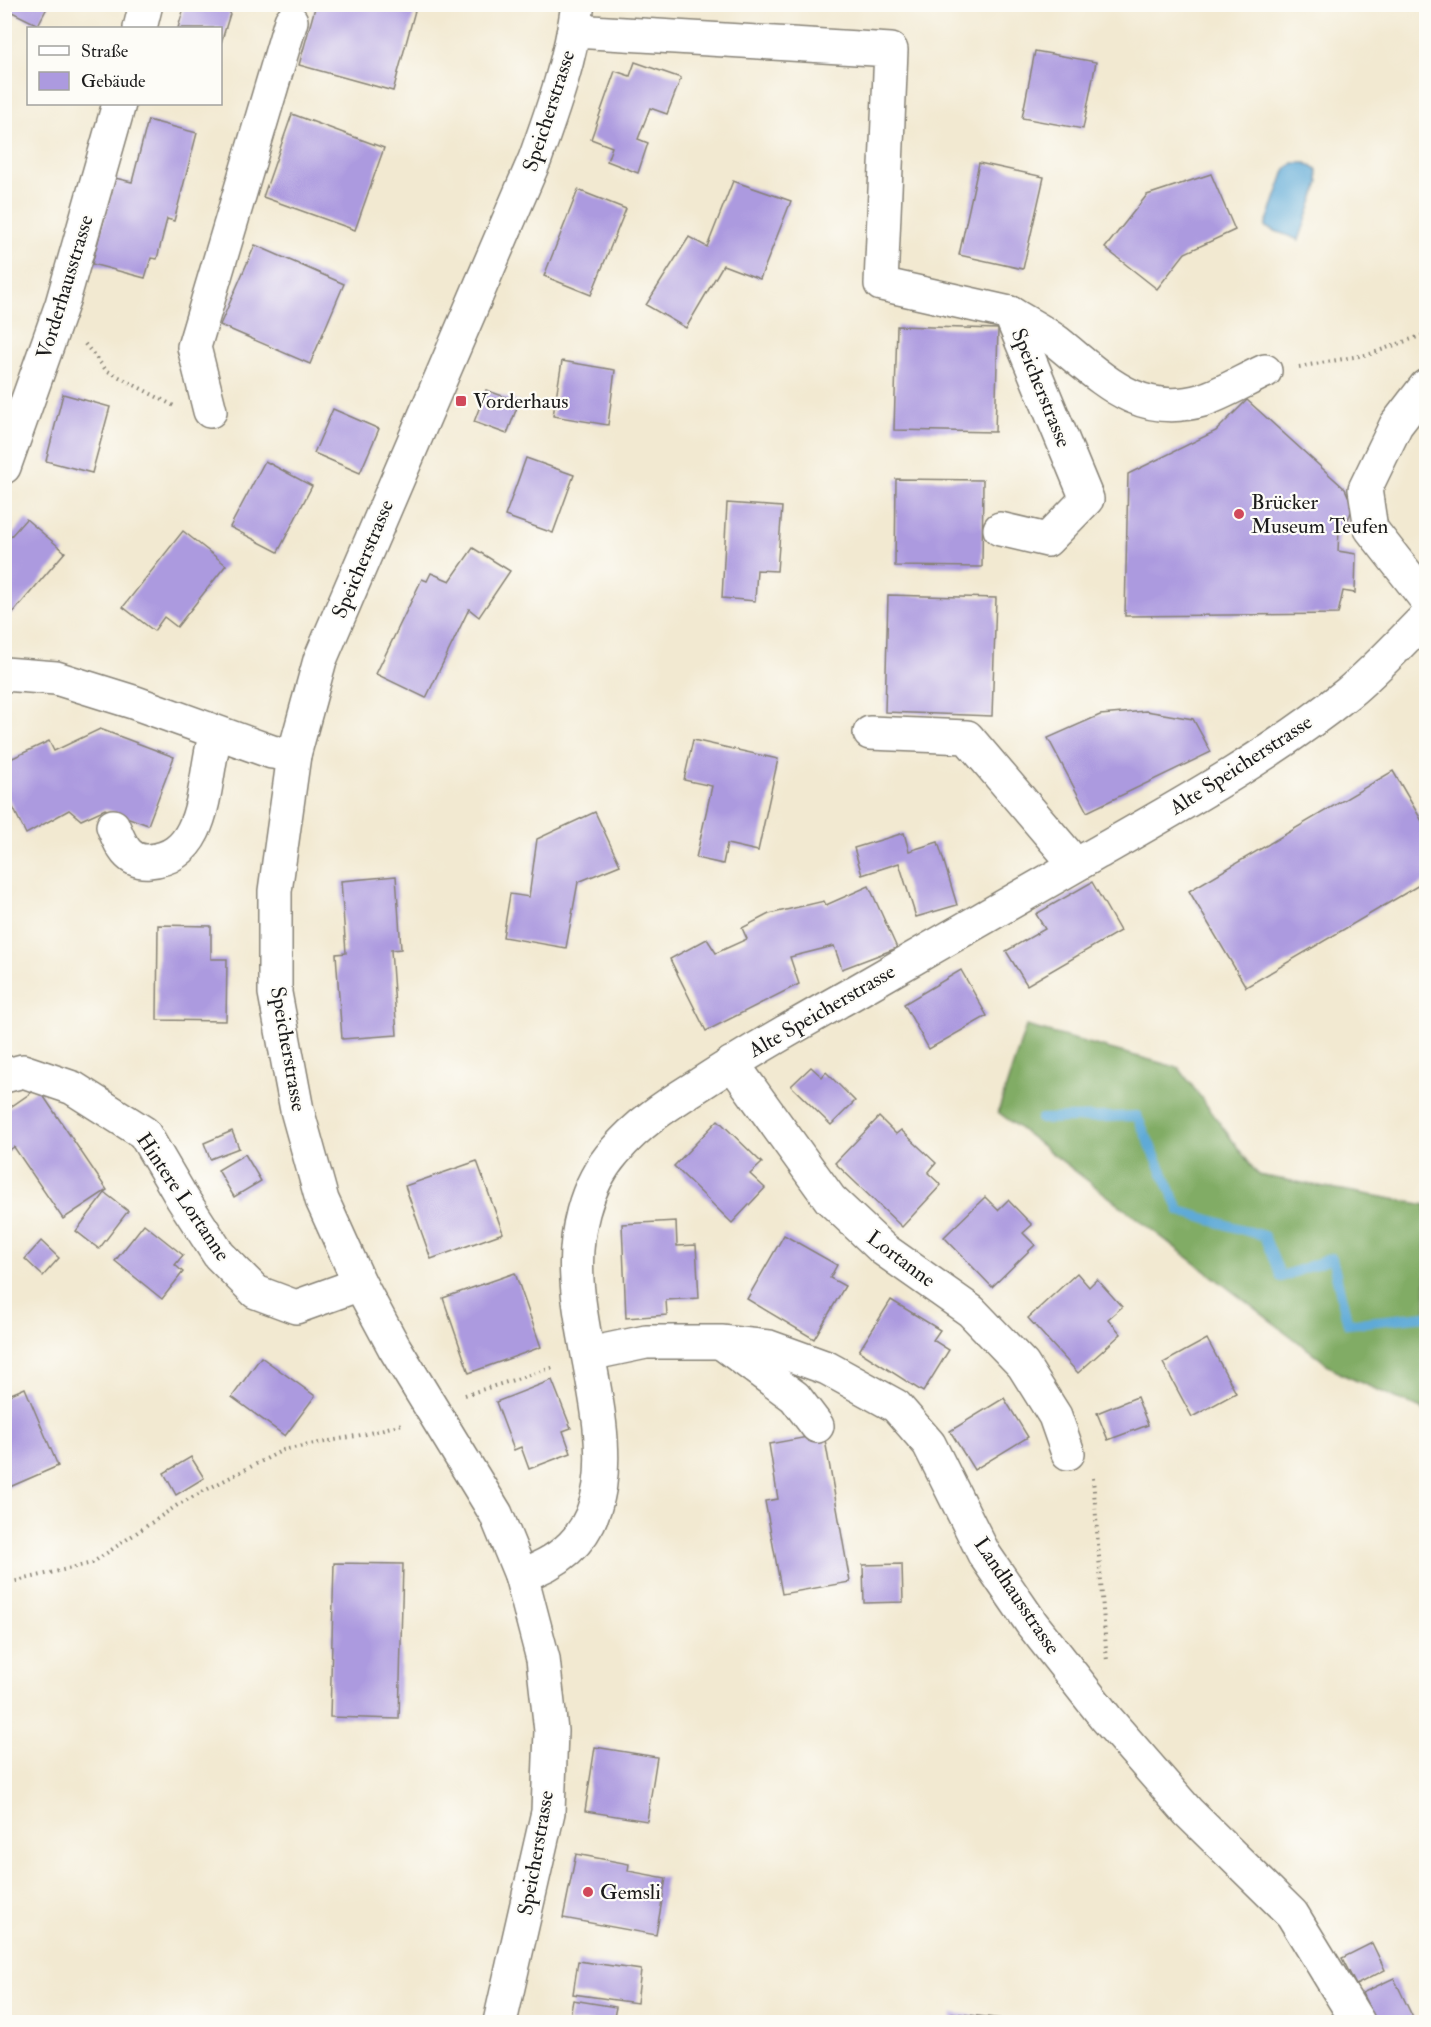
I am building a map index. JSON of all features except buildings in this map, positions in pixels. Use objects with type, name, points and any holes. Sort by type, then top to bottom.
[{"type":"street","points":[[140,27],[146,4]]},
{"type":"street","name":"Speicherstrasse","points":[[500,2022],[548,1812],[551,1731],[543,1659],[521,1575],[496,1514],[394,1347],[360,1284],[322,1200],[297,1110],[275,993],[275,891],[294,755],[320,660],[526,181],[553,109],[576,18],[891,50],[881,284],[1010,313],[1087,499],[1047,540],[1000,529]]},
{"type":"street","points":[[210,411],[194,347],[291,21]]},
{"type":"street","name":"Vorderhausstrasse","points":[[4,467],[62,304],[119,105]]},
{"type":"street","points":[[1010,313],[1056,341],[1094,375],[1127,395],[1166,404],[1202,400],[1265,371]]},
{"type":"street","points":[[1426,386],[1396,424],[1365,489],[1371,529],[1426,599]]},
{"type":"street","name":"Alte Speicherstrasse","points":[[521,1575],[544,1568],[575,1543],[598,1506],[603,1437],[575,1359],[578,1229],[593,1184],[613,1152],[650,1117],[732,1062],[1073,866],[1295,733],[1351,690],[1426,617]]},
{"type":"street","points":[[4,674],[56,678],[133,702],[272,752],[294,755]]},
{"type":"street","points":[[113,826],[123,851],[141,862],[161,860],[179,852],[194,834],[203,800],[209,755],[216,733]]},
{"type":"street","points":[[870,733],[967,736],[1065,852],[1073,866]]},
{"type":"street","name":"Lortanne","points":[[732,1062],[830,1199],[883,1250],[971,1311],[1023,1365],[1055,1416],[1068,1453]]},
{"type":"street","name":"Hintere Lortanne","points":[[4,1076],[23,1071],[73,1088],[144,1133],[219,1255],[256,1292],[296,1307],[360,1284]]},
{"type":"street","name":"Landhausstrasse","points":[[575,1359],[646,1342],[721,1342],[769,1347],[827,1368],[896,1406],[929,1444],[984,1554],[1032,1624],[1106,1718],[1188,1812],[1292,1914],[1358,2022]]},
{"type":"street","points":[[721,1342],[795,1397],[817,1426]]},
{"type":"path","points":[[62,304],[86,345],[106,370],[176,407],[210,411]]},
{"type":"path","points":[[1265,371],[1370,354],[1423,335],[1426,337]]},
{"type":"path","points":[[463,1396],[575,1359]]},
{"type":"path","points":[[4,1584],[92,1563],[179,1504],[283,1450],[366,1434],[406,1423]]},
{"type":"path","points":[[1068,1453],[1092,1466],[1111,1707],[1106,1718]]},
{"type":"green space","points":[[1026,1026],[1179,1068],[1258,1175],[1426,1205],[1426,1411],[1339,1373],[998,1112]]},
{"type":"water","points":[[1293,163],[1306,163],[1317,170],[1319,183],[1299,240],[1265,227],[1285,171]]},
{"type":"waterway","points":[[1041,1119],[1137,1116],[1180,1211],[1264,1236],[1281,1277],[1332,1258],[1348,1324],[1426,1316]]},
{"type":"place","name":"Vorderhaus","points":[[461,401]]},
{"type":"place","name":"Brücker Museum Teufen","points":[[1239,514]]},
{"type":"place","name":"Gemsli","points":[[588,1892]]}]
